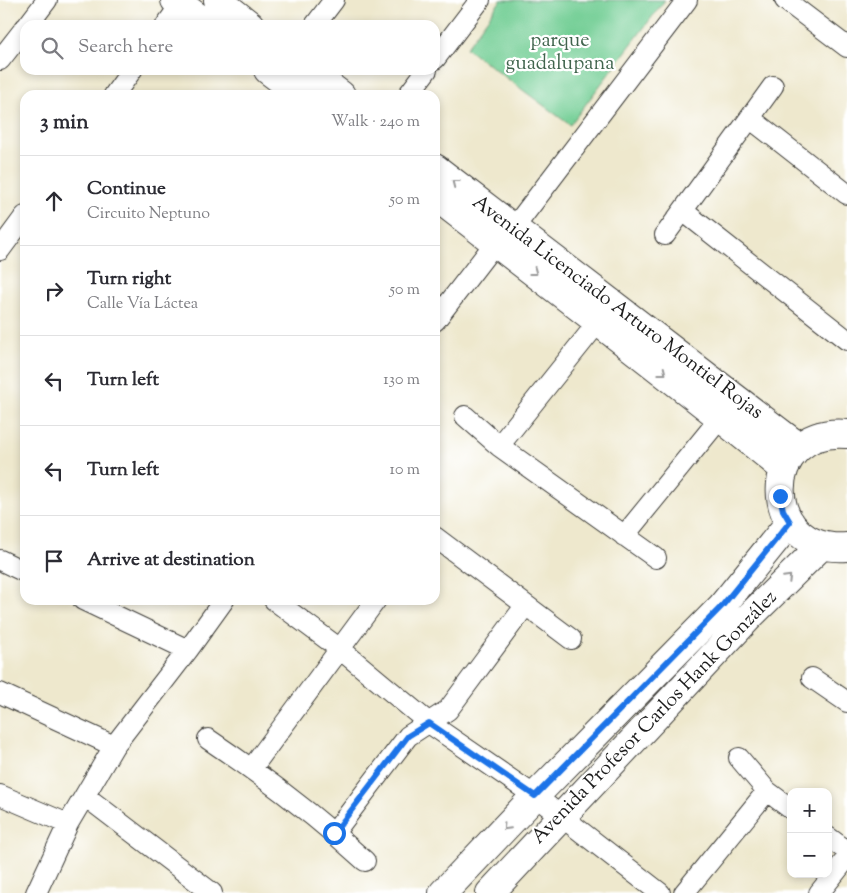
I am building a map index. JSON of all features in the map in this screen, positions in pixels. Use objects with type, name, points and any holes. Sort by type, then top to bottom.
[{"type":"main road","points":[[218,0],[244,20]]},
{"type":"main road","points":[[174,10],[197,20]]},
{"type":"main road","points":[[315,75],[334,90]]},
{"type":"main road","name":"Avenida Licenciado Arturo Montiel Rojas","points":[[440,173],[504,236],[599,321],[784,469]]},
{"type":"main road","name":"Avenida Licenciado Arturo Montiel Rojas","points":[[440,199],[504,236],[799,447]]},
{"type":"main road","points":[[834,546],[809,540],[798,532],[783,510],[780,482],[784,469],[793,453],[799,447],[815,437],[833,433],[847,434]]},
{"type":"main road","name":"Avenida Profesor Carlos Hank González","points":[[443,893],[535,796],[722,606],[790,522]]},
{"type":"main road","name":"Avenida Profesor Carlos Hank González","points":[[490,893],[744,623],[834,546]]},
{"type":"street","points":[[32,20],[47,0]]},
{"type":"street","points":[[318,20],[334,0]]},
{"type":"street","points":[[440,52],[480,0]]},
{"type":"street","points":[[440,315],[504,236],[687,0]]},
{"type":"street","points":[[786,0],[847,47]]},
{"type":"street","points":[[0,60],[20,34]]},
{"type":"street","points":[[118,90],[128,75]]},
{"type":"street","points":[[412,90],[423,75]]},
{"type":"street","points":[[665,235],[774,86]]},
{"type":"street","points":[[751,119],[847,194]]},
{"type":"street","points":[[683,211],[847,340]]},
{"type":"street","points":[[0,250],[20,223]]},
{"type":"street","points":[[499,446],[599,321]]},
{"type":"street","points":[[465,416],[499,446],[656,558]]},
{"type":"street","points":[[624,536],[721,417]]},
{"type":"street","points":[[440,541],[570,639]]},
{"type":"street","points":[[0,560],[20,570]]},
{"type":"street","points":[[94,605],[188,650]]},
{"type":"street","points":[[36,893],[68,824],[114,746],[220,605]]},
{"type":"street","points":[[281,605],[340,649],[429,723],[535,796],[660,893]]},
{"type":"street","points":[[252,768],[372,605]]},
{"type":"street","points":[[334,833],[408,736],[448,710],[525,606]]},
{"type":"street","points":[[812,678],[847,702]]},
{"type":"street","points":[[0,693],[114,746]]},
{"type":"street","points":[[208,739],[252,768],[334,833],[365,861]]},
{"type":"street","points":[[739,758],[767,791],[787,805]]},
{"type":"street","points":[[684,893],[767,791]]},
{"type":"street","points":[[0,795],[68,824]]},
{"type":"street","points":[[84,796],[186,885],[212,893]]},
{"type":"street","points":[[832,840],[847,851]]},
{"type":"street","points":[[819,893],[847,858]]},
{"type":"green space","name":"parque guadalupana","points":[[501,0],[665,0],[570,125],[466,48]]},
{"type":"route","points":[[334,833],[408,736],[429,723],[535,796],[722,606],[790,522],[783,510],[780,496]]}]
